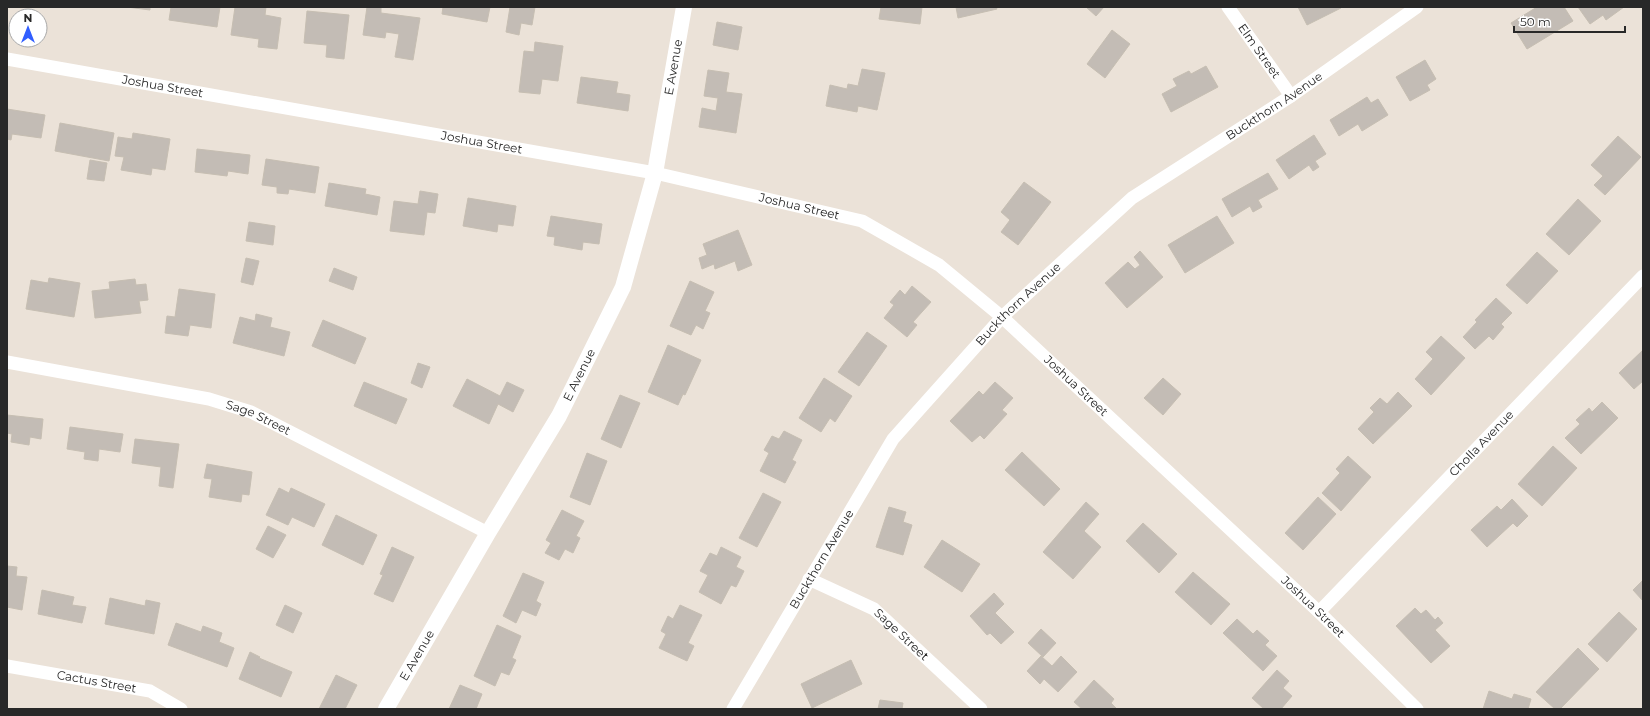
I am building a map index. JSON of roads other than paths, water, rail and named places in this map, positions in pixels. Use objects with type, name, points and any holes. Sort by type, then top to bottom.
[{"type":"street","name":"E Avenue","points":[[386,709],[488,532],[559,416],[623,287],[655,173],[684,7]]},
{"type":"street","name":"Elm Street","points":[[1228,7],[1291,96]]},
{"type":"street","name":"Buckthorn Avenue","points":[[733,709],[893,439],[1002,318],[1132,198],[1291,96],[1417,7]]},
{"type":"street","name":"Joshua Street","points":[[7,59],[655,173],[862,221],[939,265],[1002,318],[1319,612],[1417,709]]},
{"type":"street","name":"Cholla Avenue","points":[[1319,612],[1643,276]]},
{"type":"street","name":"Sage Street","points":[[7,362],[209,400],[251,412],[488,532]]},
{"type":"street","name":"Sage Street","points":[[809,579],[874,609],[981,709]]},
{"type":"street","name":"Cactus Street","points":[[7,666],[150,691],[181,709]]}]
